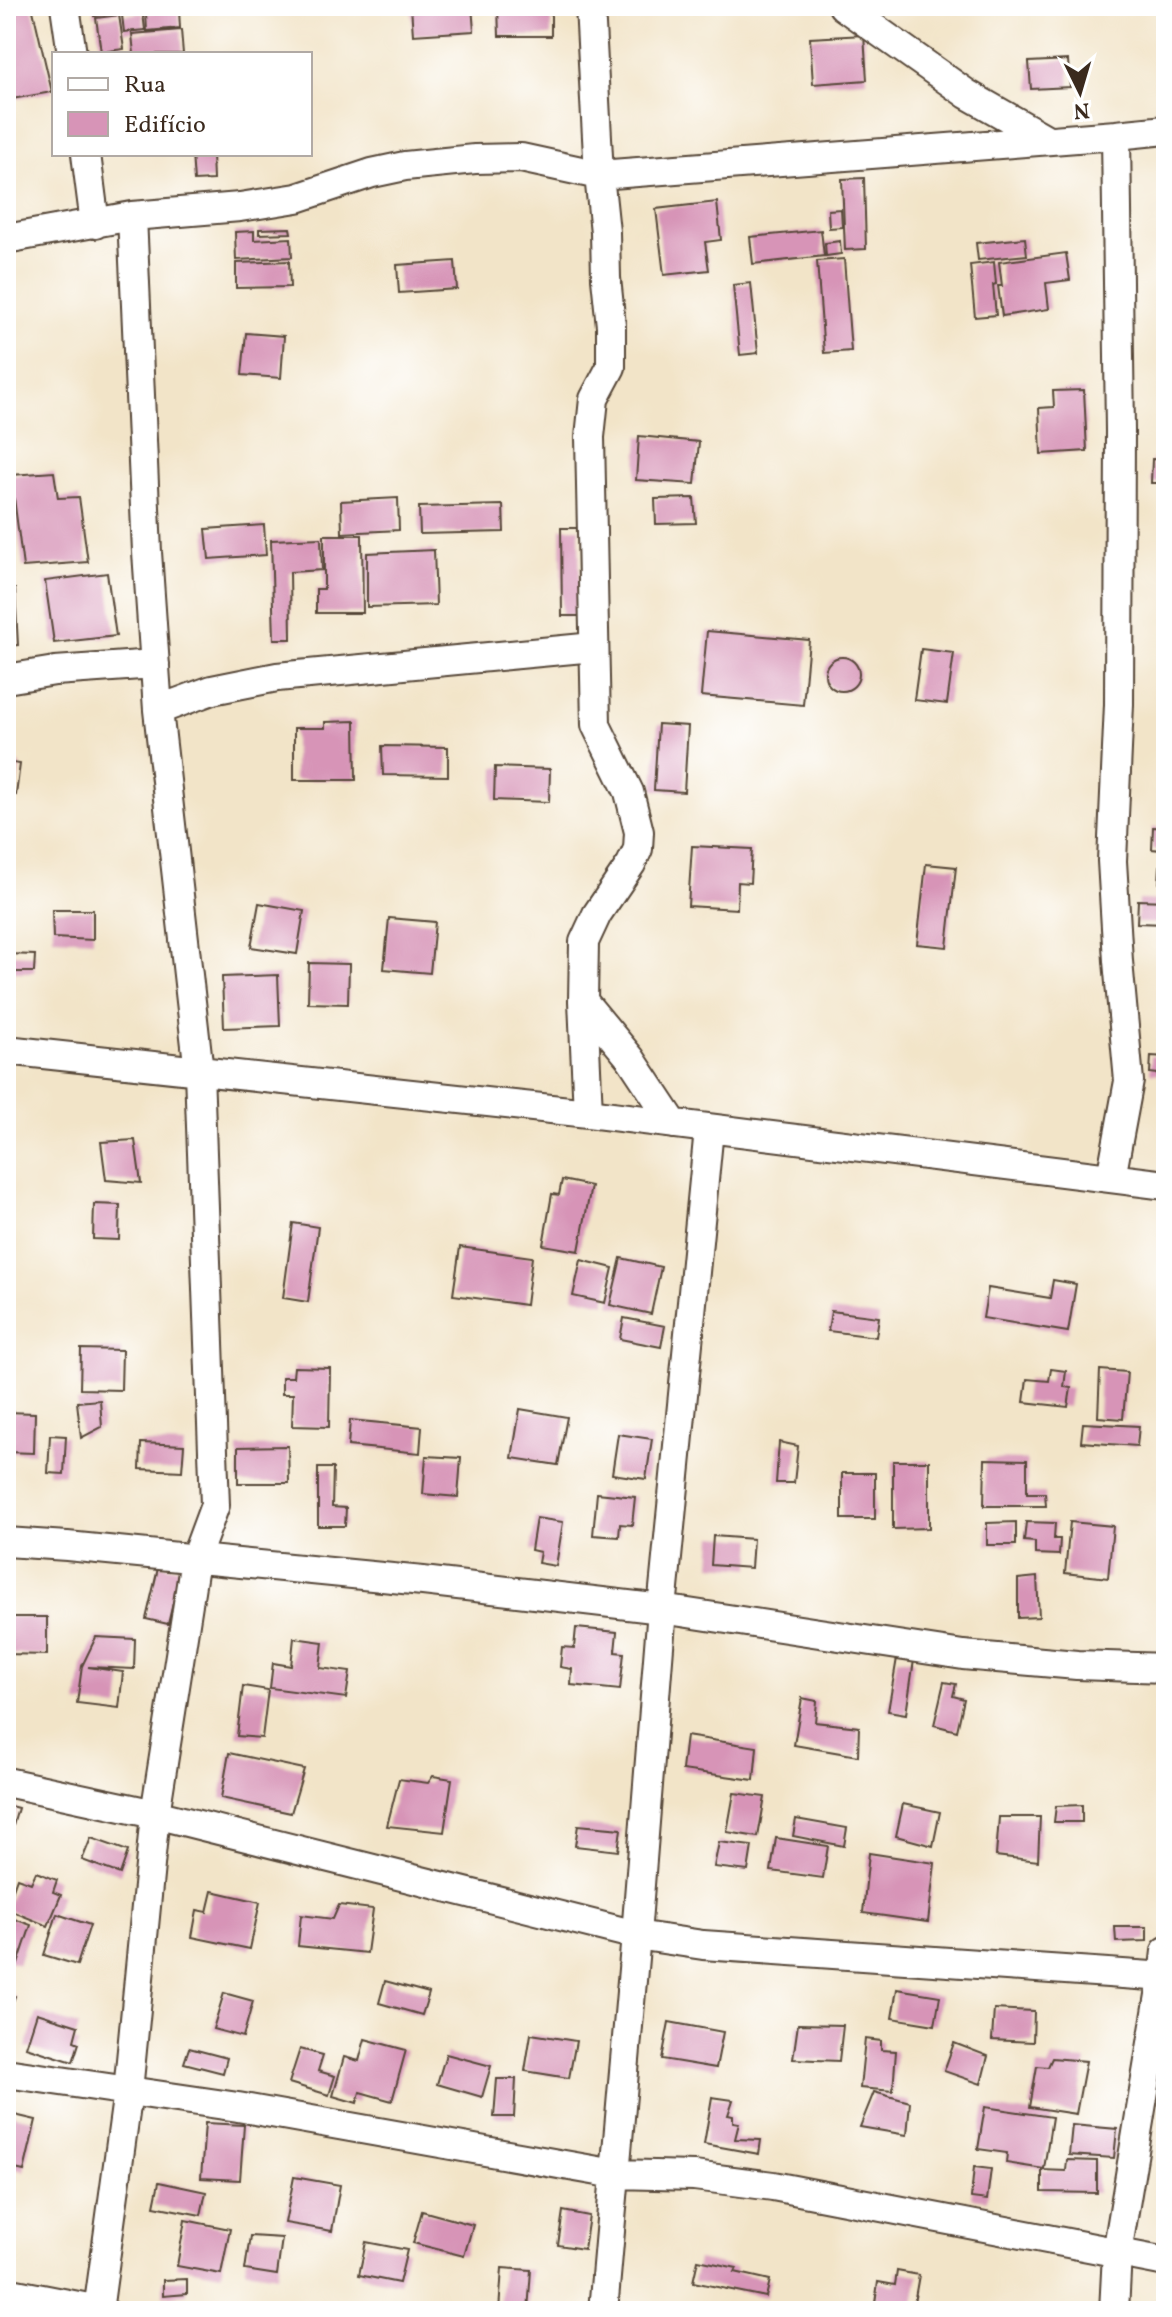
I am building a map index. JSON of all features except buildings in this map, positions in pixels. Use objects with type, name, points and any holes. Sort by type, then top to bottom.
[{"type":"street","points":[[65,6],[72,52]]},
{"type":"street","points":[[588,1113],[584,942],[589,928],[631,864],[638,849],[639,832],[629,792],[596,725],[590,437],[594,399],[611,367],[611,326],[590,6]]},
{"type":"street","points":[[843,6],[967,94],[1048,140]]},
{"type":"street","points":[[6,239],[132,216],[240,207],[297,198],[405,166],[521,158],[599,175],[1166,130]]},
{"type":"street","points":[[1111,1178],[1129,1081],[1112,861],[1119,704],[1120,430],[1116,135]]},
{"type":"street","points":[[86,156],[95,224]]},
{"type":"street","points":[[6,2292],[100,2311],[128,2091],[155,1814],[195,1559],[215,1505],[199,1072],[158,710],[146,537],[132,216]]},
{"type":"street","points":[[158,710],[212,690],[277,677],[594,647]]},
{"type":"street","points":[[6,679],[55,671],[155,664]]},
{"type":"street","points":[[583,1001],[631,1059],[674,1124]]},
{"type":"street","points":[[6,1050],[588,1113],[1166,1185]]},
{"type":"street","points":[[603,2311],[662,1609],[709,1129]]},
{"type":"street","points":[[6,1542],[423,1581],[662,1609],[963,1655],[1077,1665],[1166,1668]]},
{"type":"street","points":[[6,1782],[155,1814],[636,1935],[703,1945],[1165,1968],[1117,2253],[1114,2311]]},
{"type":"street","points":[[6,2073],[238,2107],[615,2174],[694,2176],[773,2186],[1166,2262]]}]
